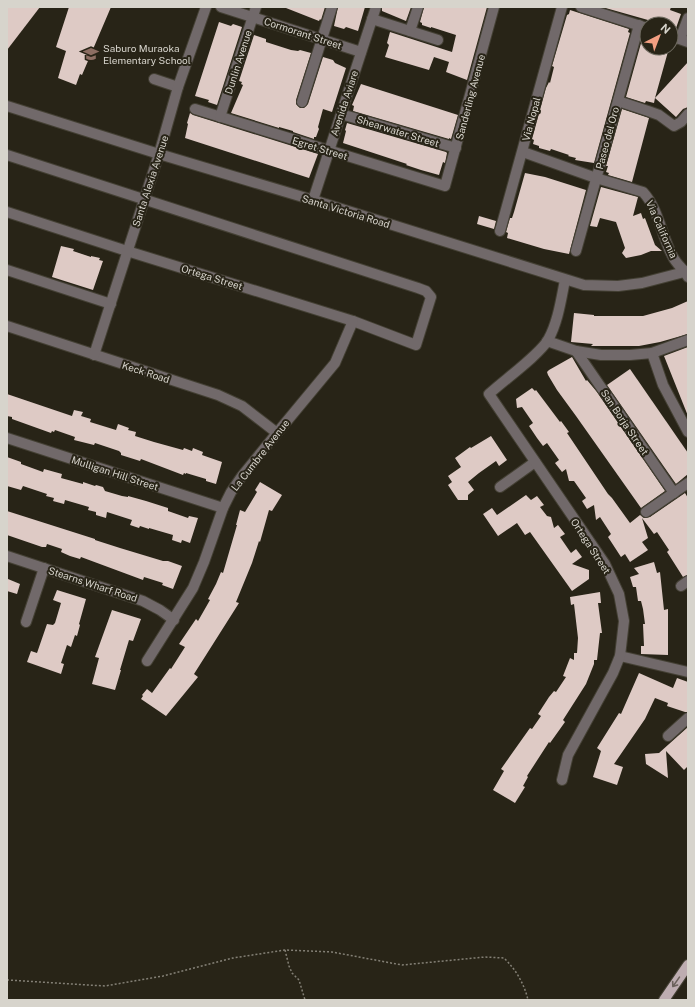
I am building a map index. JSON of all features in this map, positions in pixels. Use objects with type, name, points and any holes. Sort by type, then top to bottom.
[{"type":"main road","points":[[664,1000],[688,965]]},
{"type":"street","name":"Santa Alexia Avenue","points":[[94,355],[159,154],[178,87],[206,7]]},
{"type":"street","name":"Cormorant Street","points":[[222,7],[361,52]]},
{"type":"street","name":"Dunlin Avenue","points":[[220,117],[256,7]]},
{"type":"street","points":[[302,102],[332,7]]},
{"type":"street","name":"Avenida Aviare","points":[[313,200],[376,7]]},
{"type":"street","points":[[410,31],[418,7]]},
{"type":"street","name":"Sanderling Avenue","points":[[445,186],[494,7]]},
{"type":"street","name":"Via Nopal","points":[[500,231],[562,7]]},
{"type":"street","points":[[581,7],[639,26]]},
{"type":"street","points":[[680,39],[688,18]]},
{"type":"street","points":[[372,19],[438,40]]},
{"type":"street","name":"Paseo del Oro","points":[[576,251],[618,101],[639,39]]},
{"type":"street","points":[[154,79],[178,87]]},
{"type":"street","points":[[618,101],[659,115],[674,126],[681,122],[688,114]]},
{"type":"street","name":"Santa Victoria Road","points":[[7,106],[584,285],[618,286],[642,283],[687,273]]},
{"type":"street","name":"Egret Street","points":[[195,109],[445,186]]},
{"type":"street","name":"Shearwater Street","points":[[341,114],[456,148]]},
{"type":"street","name":"Via California","points":[[523,152],[596,178],[643,192],[648,197],[673,258],[687,273]]},
{"type":"street","points":[[7,155],[144,199]]},
{"type":"street","name":"Ortega Street","points":[[7,212],[353,321],[416,345],[431,297],[426,291],[144,199]]},
{"type":"street","points":[[7,270],[111,304]]},
{"type":"street","points":[[565,280],[555,320],[547,341],[576,351],[601,355],[630,355],[652,352],[688,340]]},
{"type":"street","name":"La Cumbre Avenue","points":[[147,661],[174,620],[198,578],[223,508],[231,492],[242,476],[335,363],[353,321]]},
{"type":"street","name":"Keck Road","points":[[7,326],[232,400],[252,413],[277,433]]},
{"type":"street","name":"Ortega Street","points":[[547,341],[531,358],[489,394],[605,564],[619,594],[624,621],[620,656],[613,673],[568,755],[562,780]]},
{"type":"street","name":"San Borja Street","points":[[576,351],[674,494]]},
{"type":"street","points":[[652,352],[663,385],[687,428]]},
{"type":"street","name":"Mulligan Hill Street","points":[[7,438],[223,508]]},
{"type":"street","points":[[500,486],[535,462]]},
{"type":"street","points":[[646,512],[688,483]]},
{"type":"street","name":"Stearns Wharf Road","points":[[7,556],[143,601],[160,610],[174,620]]},
{"type":"street","points":[[26,622],[44,568]]},
{"type":"street","points":[[620,656],[688,672]]},
{"type":"street","points":[[668,736],[688,718]]},
{"type":"path","points":[[7,980],[105,986],[163,976],[233,958],[285,950],[332,952],[402,965],[485,957],[504,958],[516,970],[526,990],[528,1000]]},
{"type":"path","points":[[285,950],[288,966],[299,980],[305,1000]]},
{"type":"building","points":[[7,7],[40,7],[7,50]]},
{"type":"building","points":[[69,7],[111,7],[82,75],[80,74],[76,85],[58,78],[66,51],[56,47]]},
{"type":"building","points":[[325,7],[321,20],[320,19],[319,21],[286,8]]},
{"type":"building","points":[[338,7],[365,7],[358,31],[346,27],[344,29],[334,26]]},
{"type":"building","points":[[382,7],[411,7],[406,21],[382,11]]},
{"type":"building","points":[[424,7],[487,7],[467,80],[446,72],[449,62],[434,57],[429,70],[385,57],[389,45],[387,43],[390,32],[452,52],[456,35],[422,25],[420,22]]},
{"type":"building","points":[[602,7],[671,7],[670,10],[681,14],[679,20],[679,16],[639,16],[639,17]]},
{"type":"building","points":[[570,10],[629,29],[628,32],[630,33],[594,163],[575,160],[576,158],[551,149],[550,151],[539,148],[539,146],[533,144],[534,140],[532,139],[546,88],[549,82],[550,83],[554,67],[552,66],[567,15],[569,14]]},
{"type":"building","points":[[219,22],[231,26],[233,24],[242,27],[217,105],[208,102],[209,100],[195,96]]},
{"type":"building","points":[[254,35],[266,39],[266,42],[291,50],[300,50],[311,53],[296,100],[296,104],[300,108],[304,108],[308,104],[323,57],[333,60],[335,63],[346,68],[332,112],[323,109],[318,127],[319,129],[314,139],[293,131],[231,113],[243,85],[241,84],[242,82],[239,81]]},
{"type":"building","points":[[639,50],[639,56],[667,56],[654,103],[646,101],[645,103],[626,97]]},
{"type":"building","points":[[688,62],[688,107],[683,109],[676,117],[655,98]]},
{"type":"building","points":[[361,84],[458,115],[451,139],[353,111],[354,106],[352,105]]},
{"type":"building","points":[[622,109],[649,118],[632,182],[608,175],[609,173],[606,172],[608,166],[606,166]]},
{"type":"building","points":[[190,113],[318,154],[309,178],[185,138]]},
{"type":"building","points":[[347,123],[446,152],[445,163],[443,162],[439,175],[343,143]]},
{"type":"building","points":[[525,173],[545,177],[586,190],[569,254],[544,249],[507,238],[508,233],[506,232],[510,218],[512,218],[514,212]]},
{"type":"building","points":[[601,187],[638,197],[633,216],[641,213],[643,219],[645,218],[655,245],[662,251],[651,251],[626,258],[622,253],[625,248],[616,222],[600,218],[597,227],[590,226]]},
{"type":"building","points":[[479,216],[496,221],[494,229],[477,224]]},
{"type":"building","points":[[61,246],[74,249],[73,251],[91,257],[100,258],[99,260],[103,261],[93,290],[52,277]]},
{"type":"building","points":[[688,301],[688,334],[639,346],[591,346],[593,344],[571,342],[574,313],[594,316],[643,316],[672,308]]},
{"type":"building","points":[[688,347],[688,416],[664,356]]},
{"type":"building","points":[[572,357],[586,381],[587,380],[597,392],[665,491],[641,508],[557,390],[548,375],[547,372],[549,370]]},
{"type":"building","points":[[630,369],[688,453],[688,474],[676,484],[607,385]]},
{"type":"building","points":[[532,388],[535,391],[536,390],[569,432],[567,433],[608,494],[630,523],[640,515],[644,518],[650,517],[685,493],[688,498],[688,575],[683,577],[667,552],[669,550],[657,532],[654,534],[642,518],[648,538],[642,542],[648,550],[630,562],[625,554],[621,557],[608,537],[611,534],[600,517],[596,520],[594,505],[587,509],[582,501],[586,498],[574,481],[569,481],[566,469],[562,472],[555,463],[559,460],[547,443],[543,446],[529,426],[533,423],[522,407],[517,408],[516,399]]},
{"type":"building","points":[[7,394],[72,416],[74,410],[83,412],[81,416],[91,419],[90,422],[116,430],[118,424],[129,428],[128,430],[136,432],[135,436],[154,442],[183,450],[184,448],[192,451],[193,448],[203,452],[202,455],[222,462],[216,484],[206,481],[206,479],[186,473],[183,475],[141,459],[140,461],[121,455],[119,451],[95,443],[94,445],[74,440],[75,437],[55,430],[51,433],[12,419],[12,417],[7,416]]},
{"type":"building","points":[[491,436],[507,460],[499,466],[496,461],[479,473],[468,482],[474,490],[468,495],[468,500],[458,500],[448,485],[452,482],[448,476],[461,467],[455,458],[470,447],[471,448]]},
{"type":"building","points":[[7,457],[43,472],[44,469],[62,474],[61,478],[83,484],[83,482],[103,487],[105,491],[168,508],[168,511],[188,518],[189,516],[198,518],[190,543],[182,540],[181,543],[172,540],[173,535],[149,528],[140,526],[139,528],[130,525],[132,520],[107,512],[106,518],[96,515],[96,512],[88,510],[89,507],[65,500],[64,504],[53,501],[54,498],[46,496],[47,494],[23,486],[21,490],[7,486]]},
{"type":"building","points":[[260,482],[282,495],[272,511],[269,510],[260,542],[259,541],[252,563],[236,602],[239,603],[194,674],[198,677],[166,716],[141,699],[143,696],[142,695],[147,689],[152,693],[170,668],[171,669],[185,647],[179,644],[196,619],[198,621],[210,600],[208,599],[221,572],[223,573],[240,510],[245,512],[257,492],[255,490]]},
{"type":"building","points":[[526,495],[531,500],[537,496],[544,505],[540,507],[547,516],[551,517],[554,528],[558,525],[565,534],[560,537],[571,553],[576,549],[582,557],[572,564],[589,570],[589,579],[572,591],[530,532],[525,535],[517,523],[498,536],[483,514],[492,508],[497,515]]},
{"type":"building","points":[[7,511],[120,548],[182,566],[173,589],[162,585],[163,583],[144,577],[143,580],[81,557],[80,559],[70,556],[61,552],[62,549],[47,544],[46,547],[42,547],[7,535]]},
{"type":"building","points":[[654,562],[657,573],[660,572],[664,610],[668,609],[668,655],[641,654],[641,646],[644,646],[643,624],[645,624],[643,609],[641,601],[638,601],[636,587],[633,587],[630,577],[639,574],[634,568]]},
{"type":"building","points":[[8,579],[20,584],[17,594],[7,591]]},
{"type":"building","points":[[57,590],[86,599],[77,636],[75,635],[71,647],[67,645],[61,663],[64,664],[61,674],[27,662],[31,651],[37,653],[47,624],[53,625],[55,623],[61,603],[53,600]]},
{"type":"building","points":[[600,592],[601,603],[598,603],[602,633],[600,633],[597,660],[594,660],[594,664],[586,684],[563,720],[565,722],[550,743],[549,742],[527,776],[528,777],[523,786],[525,787],[515,803],[493,790],[504,771],[501,769],[530,728],[532,729],[541,716],[538,714],[549,697],[554,691],[556,692],[566,677],[563,676],[570,658],[574,660],[574,653],[577,653],[578,638],[574,604],[571,605],[570,597]]},
{"type":"building","points":[[112,610],[141,619],[133,641],[129,640],[115,690],[92,684],[99,658],[95,657]]},
{"type":"building","points":[[639,673],[673,688],[677,678],[688,682],[688,712],[667,706],[668,703],[655,698],[645,719],[614,764],[623,767],[617,785],[593,777],[601,751],[597,748],[619,713],[621,714]]},
{"type":"building","points":[[688,727],[688,766],[684,770],[666,751],[668,778],[646,764],[645,754],[659,753]]},
{"type":"place","name":"Saburo Muraoka Elementary School","points":[[91,54]]}]
